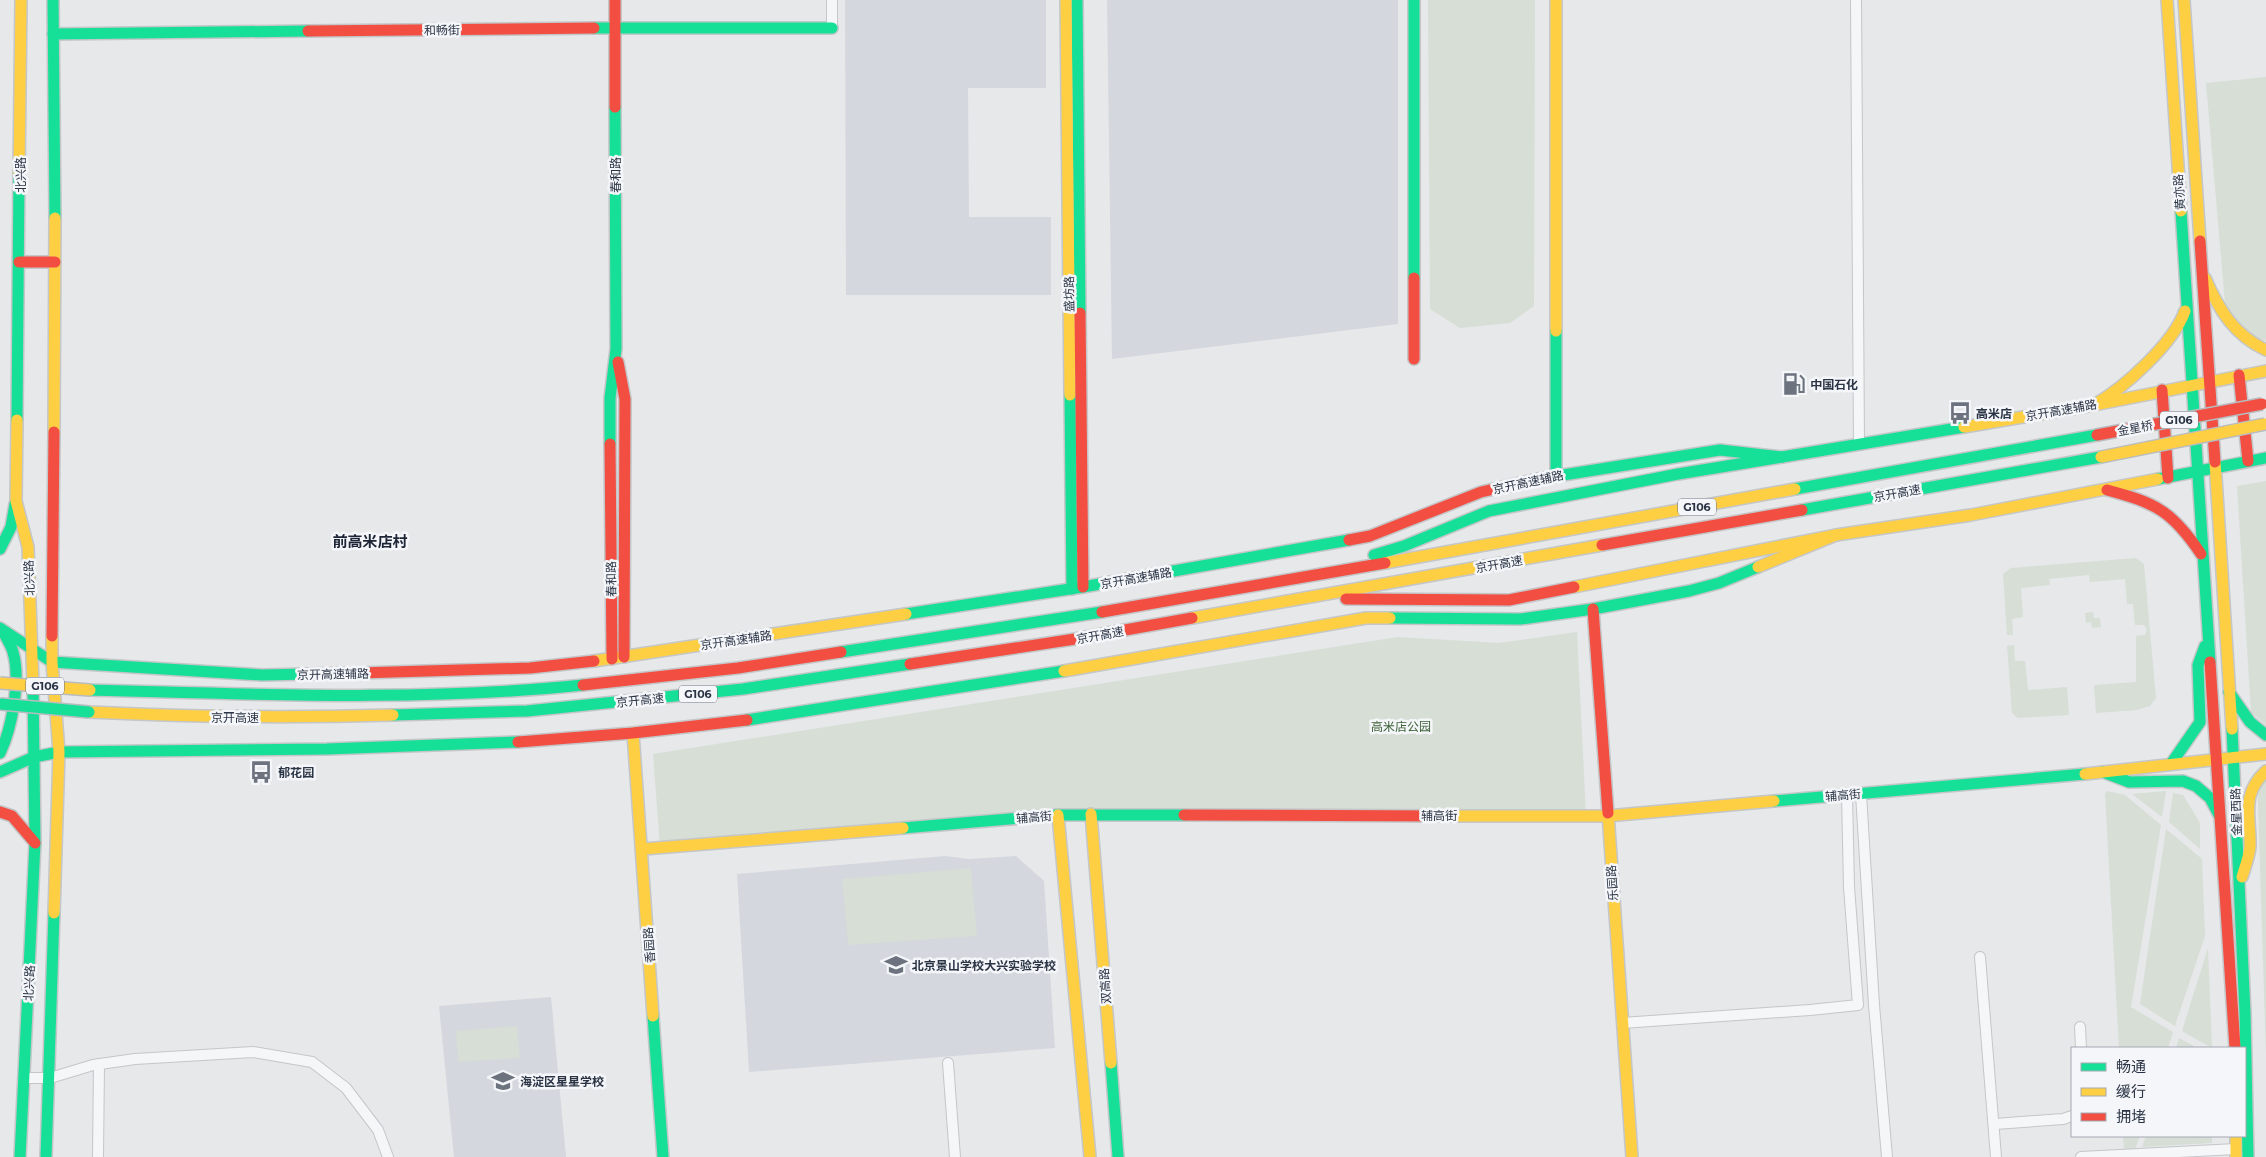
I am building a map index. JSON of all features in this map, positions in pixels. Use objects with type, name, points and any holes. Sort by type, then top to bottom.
[{"type":"main road","name":"北兴路","points":[[20,1157],[35,843],[32,650],[28,547],[16,501],[21,0]]},
{"type":"main road","name":"北兴路","points":[[46,1157],[60,752],[52,662],[55,262],[53,0]]},
{"type":"main road","name":"春和路","points":[[615,0],[616,349],[610,398],[618,658]]},
{"type":"main road","name":"盛坊路","points":[[1066,0],[1077,588]]},
{"type":"main road","name":"盛坊路","points":[[1077,0],[1077,588]]},
{"type":"main road","points":[[1414,0],[1414,359]]},
{"type":"main road","points":[[1556,0],[1556,476]]},
{"type":"main road","name":"黄亦路","points":[[2167,0],[2198,471]]},
{"type":"main road","name":"黄亦路","points":[[2184,0],[2214,468]]},
{"type":"main road","name":"和畅街","points":[[52,34],[615,28],[832,28]]},
{"type":"main road","points":[[19,262],[55,262]]},
{"type":"main road","points":[[2200,267],[2223,318],[2250,344],[2266,350]]},
{"type":"main road","points":[[2094,405],[2114,394],[2165,344],[2180,325],[2186,305]]},
{"type":"main road","name":"京开高速辅路","points":[[1,628],[52,662],[262,676],[530,668],[618,658],[1077,588],[1370,536],[1481,492],[1556,476],[1720,450],[1782,457],[2094,405],[2162,390],[2266,371]]},
{"type":"main road","points":[[2239,375],[2248,461]]},
{"type":"main road","points":[[2162,390],[2168,478]]},
{"type":"main road","name":"金星桥","points":[[2097,435],[2264,404]]},
{"type":"main road","name":"金星桥","points":[[2101,457],[2265,424]]},
{"type":"main road","name":"京开高速","points":[[0,683],[90,690],[327,696],[524,691],[738,668],[1071,617],[1297,579],[2097,435]]},
{"type":"main road","points":[[1297,579],[1404,546],[1489,511],[1669,475],[1782,457]]},
{"type":"main road","name":"京开高速","points":[[0,704],[89,712],[178,716],[328,717],[527,711],[743,689],[1075,639],[2101,457]]},
{"type":"main road","points":[[1300,599],[1508,600],[1836,535],[1971,515],[2266,458]]},
{"type":"main road","name":"金星西路","points":[[2214,468],[2234,757],[2246,1047]]},
{"type":"main road","name":"金星西路","points":[[2198,471],[2207,637],[2217,759],[2235,1047]]},
{"type":"main road","points":[[2107,490],[2151,502],[2184,528],[2202,555]]},
{"type":"main road","points":[[0,549],[11,527],[16,501]]},
{"type":"main road","points":[[0,772],[34,756],[60,752],[336,748],[531,742],[747,720],[1092,667],[1366,618],[1520,619],[1593,609],[1690,591],[1720,583],[1836,535]]},
{"type":"main road","name":"乐园路","points":[[1593,609],[1632,1157]]},
{"type":"main road","points":[[0,753],[5,746],[14,672],[14,654],[1,628]]},
{"type":"main road","points":[[2171,764],[2186,745],[2200,722],[2198,665],[2207,637]]},
{"type":"main road","points":[[2229,692],[2243,710],[2252,726],[2266,735]]},
{"type":"main road","name":"香园路","points":[[633,733],[643,849],[663,1157]]},
{"type":"main road","name":"辅高街","points":[[643,849],[1058,815],[1607,816],[2103,772],[2266,754]]},
{"type":"main road","points":[[2239,883],[2249,857],[2248,796],[2254,781],[2266,771]]},
{"type":"main road","points":[[2103,772],[2129,782],[2183,781],[2196,786],[2210,798],[2221,818]]},
{"type":"main road","points":[[0,812],[12,816],[35,843]]},
{"type":"main road","name":"双高路","points":[[1091,814],[1118,1157]]},
{"type":"main road","points":[[1058,815],[1090,1157]]},
{"type":"main road","name":"金星西路","points":[[2246,1062],[2248,1157]]},
{"type":"main road","points":[[2236,1137],[2236,1153]]},
{"type":"street","points":[[832,0],[832,28]]},
{"type":"street","points":[[1856,0],[1859,444]]},
{"type":"street","points":[[1862,794],[1874,1006],[1887,1157]]},
{"type":"street","points":[[1622,1023],[1810,1010],[1858,1004],[1850,887],[1847,795]]},
{"type":"street","points":[[1980,957],[1992,1115],[1995,1124],[1996,1157]]},
{"type":"street","points":[[2080,1027],[2081,1047]]},
{"type":"street","points":[[24,1078],[50,1078],[98,1064],[134,1059],[253,1052],[312,1062],[346,1088],[378,1130],[388,1157]]},
{"type":"street","points":[[948,1063],[955,1157]]},
{"type":"street","points":[[98,1064],[98,1157]]},
{"type":"street","points":[[1995,1124],[2063,1119],[2071,1116]]},
{"type":"street","points":[[2081,1157],[2236,1153]]},
{"type":"shaded area","points":[[845,0],[1046,0],[1046,88],[968,88],[969,217],[1051,217],[1051,295],[846,295]]},
{"type":"shaded area","points":[[1107,0],[1398,0],[1398,324],[1112,359]]},
{"type":"shaded area","name":"北京景山学校大兴实验学校","points":[[945,856],[969,859],[1016,856],[1044,881],[1055,1048],[749,1072],[737,874]]},
{"type":"shaded area","name":"海淀区星星学校","points":[[551,997],[566,1157],[454,1157],[439,1006]]},
{"type":"green space","points":[[1428,0],[1535,0],[1534,306],[1510,323],[1460,328],[1430,309]]},
{"type":"green space","points":[[2266,77],[2266,341],[2244,332],[2226,315],[2206,83]]},
{"type":"green space","points":[[2266,481],[2266,725],[2251,712],[2237,486]]},
{"type":"green space","points":[[2136,558],[2144,564],[2156,698],[2150,706],[2137,710],[2096,713],[2094,685],[2136,682],[2136,636],[2145,635],[2147,630],[2144,625],[2135,625],[2133,604],[2127,604],[2125,579],[2090,582],[2089,575],[2049,579],[2050,585],[2021,588],[2023,617],[2012,619],[2013,635],[2007,635],[2003,574],[2011,568]]},
{"type":"green space","points":[[2093,612],[2094,618],[2100,618],[2101,627],[2092,628],[2091,622],[2086,623],[2085,613]]},
{"type":"green space","name":"高米店公园","points":[[1577,632],[1586,816],[1133,814],[660,847],[653,754],[1398,637],[1499,643]]},
{"type":"green space","points":[[2014,645],[2015,661],[2025,661],[2028,690],[2067,687],[2069,715],[2018,718],[2012,713],[2007,646]]},
{"type":"green space","points":[[2266,770],[2266,1055],[2257,771]]},
{"type":"green space","points":[[2107,791],[2125,795],[2161,825],[2131,1007],[2173,1032],[2168,1047],[2119,1047],[2105,794]]},
{"type":"green space","points":[[2166,791],[2162,817],[2132,794]]},
{"type":"green space","points":[[2173,793],[2183,795],[2200,823],[2200,849],[2169,822]]},
{"type":"green space","points":[[2166,829],[2202,859],[2205,936],[2175,1026],[2140,1004]]},
{"type":"green space","points":[[971,868],[977,936],[848,945],[842,879]]},
{"type":"green space","points":[[2208,948],[2212,1047],[2182,1031]]},
{"type":"green space","points":[[517,1026],[520,1058],[458,1062],[456,1031]]},
{"type":"green space","points":[[2179,1038],[2195,1047],[2176,1047]]},
{"type":"green space","points":[[2123,1137],[2140,1137],[2135,1149],[2124,1149]]},
{"type":"green space","points":[[2146,1137],[2212,1137],[2212,1143],[2142,1147]]},
{"type":"traffic: fast","points":[[53,0],[55,218]]},
{"type":"traffic: fast","points":[[1077,0],[1080,313]]},
{"type":"traffic: fast","points":[[1414,0],[1414,278]]},
{"type":"traffic: fast","points":[[594,28],[832,28]]},
{"type":"traffic: fast","points":[[53,34],[308,31]]},
{"type":"traffic: fast","points":[[610,444],[610,398],[616,349],[615,107]]},
{"type":"traffic: fast","points":[[17,420],[19,174]]},
{"type":"traffic: fast","points":[[2181,211],[2210,662]]},
{"type":"traffic: fast","points":[[1556,331],[1556,476]]},
{"type":"traffic: fast","points":[[1070,395],[1072,589]]},
{"type":"traffic: fast","points":[[1538,479],[1720,450],[1782,457],[1964,427]]},
{"type":"traffic: fast","points":[[1795,489],[2097,435]]},
{"type":"traffic: fast","points":[[1374,555],[1404,546],[1489,511],[1678,474],[1782,457]]},
{"type":"traffic: fast","points":[[1802,510],[2101,457]]},
{"type":"traffic: fast","points":[[2158,479],[2266,458]]},
{"type":"traffic: fast","points":[[0,549],[11,527],[15,504]]},
{"type":"traffic: fast","points":[[906,614],[1083,587],[1349,540]]},
{"type":"traffic: fast","points":[[1390,618],[1521,619],[1593,609],[1689,591],[1719,583],[1758,567]]},
{"type":"traffic: fast","points":[[841,652],[1102,612]]},
{"type":"traffic: fast","points":[[0,628],[52,662],[262,675],[359,673]]},
{"type":"traffic: fast","points":[[0,753],[8,731],[16,690],[13,652],[3,631]]},
{"type":"traffic: fast","points":[[2171,764],[2200,722],[2198,665],[2205,646]]},
{"type":"traffic: fast","points":[[393,715],[527,711],[743,689],[910,664]]},
{"type":"traffic: fast","points":[[747,720],[1064,671]]},
{"type":"traffic: fast","points":[[20,1157],[35,843],[33,684]]},
{"type":"traffic: fast","points":[[90,690],[275,695],[399,695],[460,694],[583,685]]},
{"type":"traffic: fast","points":[[2229,692],[2250,722],[2266,735]]},
{"type":"traffic: fast","points":[[0,704],[89,712]]},
{"type":"traffic: fast","points":[[2232,729],[2246,1047]]},
{"type":"traffic: fast","points":[[0,772],[34,757],[59,752],[327,749],[518,742]]},
{"type":"traffic: fast","points":[[2103,772],[2129,782],[2183,781],[2196,786],[2210,798],[2219,815]]},
{"type":"traffic: fast","points":[[1774,801],[2085,774]]},
{"type":"traffic: fast","points":[[903,828],[1058,815],[1184,815]]},
{"type":"traffic: fast","points":[[46,1157],[54,913]]},
{"type":"traffic: fast","points":[[653,1016],[663,1157]]},
{"type":"traffic: fast","points":[[2246,1061],[2248,1157]]},
{"type":"traffic: fast","points":[[1111,1063],[1118,1157]]},
{"type":"traffic: slow","points":[[19,174],[21,0]]},
{"type":"traffic: slow","points":[[1066,0],[1070,395]]},
{"type":"traffic: slow","points":[[1556,0],[1556,331]]},
{"type":"traffic: slow","points":[[2167,0],[2181,211]]},
{"type":"traffic: slow","points":[[2184,0],[2200,241]]},
{"type":"traffic: slow","points":[[54,432],[55,218]]},
{"type":"traffic: slow","points":[[2205,278],[2222,311],[2236,329],[2266,350]]},
{"type":"traffic: slow","points":[[2094,405],[2119,388],[2159,351],[2179,324],[2185,311]]},
{"type":"traffic: slow","points":[[1964,427],[2094,405],[2266,371]]},
{"type":"traffic: slow","points":[[17,420],[16,501],[28,547],[33,684]]},
{"type":"traffic: slow","points":[[2101,457],[2265,424]]},
{"type":"traffic: slow","points":[[2215,462],[2232,729]]},
{"type":"traffic: slow","points":[[1758,567],[1836,535],[1971,515],[2158,479]]},
{"type":"traffic: slow","points":[[1385,563],[1795,489]]},
{"type":"traffic: slow","points":[[1574,587],[1836,535]]},
{"type":"traffic: slow","points":[[1192,618],[1602,545]]},
{"type":"traffic: slow","points":[[594,661],[906,614]]},
{"type":"traffic: slow","points":[[1064,671],[1366,618],[1390,618]]},
{"type":"traffic: slow","points":[[52,636],[52,662],[59,752],[54,913]]},
{"type":"traffic: slow","points":[[0,683],[90,690]]},
{"type":"traffic: slow","points":[[89,712],[241,716],[393,715]]},
{"type":"traffic: slow","points":[[633,733],[653,1016]]},
{"type":"traffic: slow","points":[[2085,774],[2266,754]]},
{"type":"traffic: slow","points":[[2242,877],[2250,847],[2250,797],[2258,780],[2266,771]]},
{"type":"traffic: slow","points":[[1445,816],[1607,816],[1774,801]]},
{"type":"traffic: slow","points":[[1608,813],[1632,1157]]},
{"type":"traffic: slow","points":[[1091,814],[1111,1063]]},
{"type":"traffic: slow","points":[[1058,815],[1090,1157]]},
{"type":"traffic: slow","points":[[643,849],[903,828]]},
{"type":"traffic: slow","points":[[2236,1137],[2236,1157]]},
{"type":"traffic: jam","points":[[615,0],[615,107]]},
{"type":"traffic: jam","points":[[308,31],[594,28]]},
{"type":"traffic: jam","points":[[2200,241],[2215,462]]},
{"type":"traffic: jam","points":[[19,262],[55,262]]},
{"type":"traffic: jam","points":[[1414,278],[1414,359]]},
{"type":"traffic: jam","points":[[1080,313],[1083,587]]},
{"type":"traffic: jam","points":[[618,362],[625,399],[624,657]]},
{"type":"traffic: jam","points":[[2239,375],[2248,461]]},
{"type":"traffic: jam","points":[[2162,390],[2168,478]]},
{"type":"traffic: jam","points":[[2097,435],[2262,404]]},
{"type":"traffic: jam","points":[[52,636],[54,432]]},
{"type":"traffic: jam","points":[[610,444],[612,659]]},
{"type":"traffic: jam","points":[[1349,540],[1370,536],[1481,492],[1538,479]]},
{"type":"traffic: jam","points":[[2107,490],[2138,499],[2162,511],[2191,539],[2201,554]]},
{"type":"traffic: jam","points":[[1602,545],[1802,510]]},
{"type":"traffic: jam","points":[[1102,612],[1385,563]]},
{"type":"traffic: jam","points":[[1346,599],[1509,600],[1574,587]]},
{"type":"traffic: jam","points":[[1593,609],[1608,813]]},
{"type":"traffic: jam","points":[[910,664],[1075,639],[1192,618]]},
{"type":"traffic: jam","points":[[583,685],[738,668],[841,652]]},
{"type":"traffic: jam","points":[[359,673],[530,668],[594,661]]},
{"type":"traffic: jam","points":[[2210,662],[2235,1047]]},
{"type":"traffic: jam","points":[[518,742],[633,733],[747,720]]},
{"type":"traffic: jam","points":[[0,812],[12,816],[35,843]]},
{"type":"traffic: jam","points":[[1184,815],[1445,816]]},
{"type":"place","name":"中国石化","points":[[1794,384]]},
{"type":"place","name":"高米店","points":[[1960,413]]},
{"type":"place","name":"郁花园","points":[[261,772]]},
{"type":"place","name":"北京景山学校大兴实验学校","points":[[896,965]]},
{"type":"place","name":"海淀区星星学校","points":[[503,1081]]},
{"type":"district","name":"前高米店村","points":[[370,541]]}]
